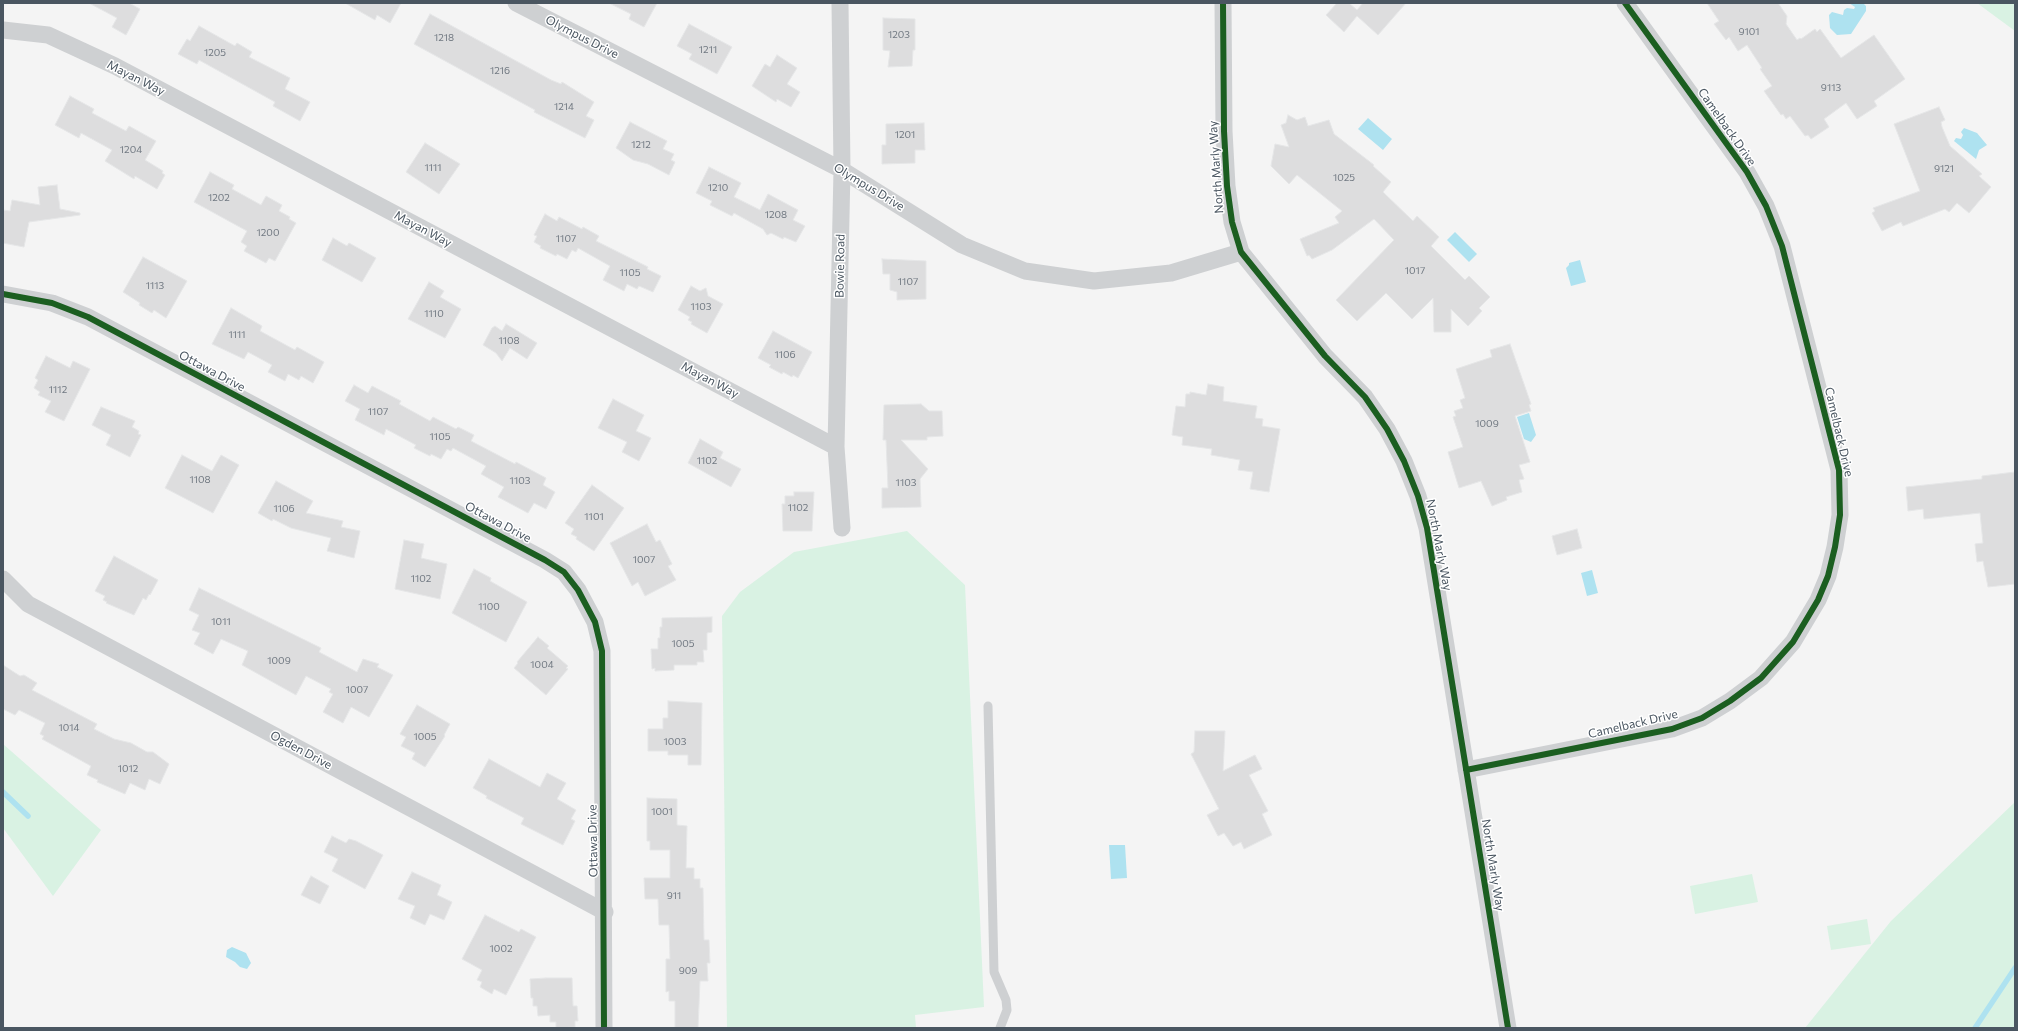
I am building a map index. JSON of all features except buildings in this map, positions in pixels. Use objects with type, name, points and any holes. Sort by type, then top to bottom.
[{"type":"street","name":"Olympus Drive","points":[[516,3],[842,170],[962,245],[1025,271],[1094,281],[1171,273],[1241,252]]},
{"type":"street","name":"Bowie Road","points":[[840,3],[842,170],[836,446],[842,528]]},
{"type":"street","name":"North Marly Way","points":[[1222,3],[1224,130],[1227,186],[1232,222],[1241,252],[1325,356],[1365,397],[1387,429],[1404,461],[1418,496],[1427,528],[1508,1028]]},
{"type":"street","name":"Camelback Drive","points":[[1466,770],[1672,729],[1702,718],[1730,701],[1761,678],[1793,642],[1818,600],[1828,576],[1835,547],[1840,515],[1839,470],[1782,246],[1766,206],[1747,172],[1625,3]]},
{"type":"street","name":"Mayan Way","points":[[3,30],[48,35],[115,66],[836,446]]},
{"type":"street","name":"Ottawa Drive","points":[[3,294],[52,304],[88,317],[545,560],[564,572],[578,590],[595,622],[602,651],[605,912],[604,1028]]},
{"type":"street","name":"Ogden Drive","points":[[3,579],[28,604],[605,912]]},
{"type":"lane","points":[[988,706],[994,972],[1006,1000],[1007,1010],[1000,1028]]},
{"type":"green space","points":[[1977,3],[2015,3],[2015,31]]},
{"type":"green space","points":[[907,531],[965,585],[984,1007],[915,1015],[916,1028],[727,1028],[722,616],[740,592],[794,552]]},
{"type":"green space","points":[[3,744],[101,830],[53,896],[3,828]]},
{"type":"green space","points":[[2015,802],[2015,1028],[1805,1028],[1891,921]]},
{"type":"green space","points":[[1752,874],[1758,902],[1695,914],[1690,886]]},
{"type":"green space","points":[[1867,919],[1871,944],[1831,950],[1827,926]]},
{"type":"water","points":[[1849,3],[1863,3],[1866,6],[1866,11],[1851,34],[1837,35],[1830,28],[1829,15],[1832,12],[1843,15],[1844,10],[1847,8],[1854,9],[1855,7]]},
{"type":"water","points":[[1368,118],[1392,139],[1383,150],[1358,129]]},
{"type":"water","points":[[1964,128],[1977,133],[1987,145],[1979,150],[1976,159],[1954,141],[1956,138],[1961,139],[1963,135],[1961,132]]},
{"type":"water","points":[[1455,232],[1477,254],[1469,262],[1447,240]]},
{"type":"water","points":[[1580,260],[1586,282],[1571,286],[1566,268],[1569,263]]},
{"type":"water","points":[[1529,413],[1536,435],[1531,442],[1524,439],[1517,417]]},
{"type":"water","points":[[1592,570],[1598,593],[1587,596],[1581,573]]},
{"type":"water","points":[[1109,845],[1125,845],[1127,878],[1111,879]]},
{"type":"water","points":[[232,947],[246,953],[251,963],[247,969],[240,967],[226,957],[227,950]]},
{"type":"waterway","points":[[3,792],[28,816]]},
{"type":"waterway","points":[[1975,1028],[2015,968]]},
{"type":"cycle path","points":[[1223,3],[1224,131],[1227,186],[1232,222],[1241,252],[1325,356],[1365,397],[1387,429],[1404,461],[1418,496],[1427,528],[1508,1028]]},
{"type":"cycle path","points":[[1466,770],[1672,729],[1702,718],[1730,701],[1761,678],[1793,642],[1818,600],[1828,576],[1835,547],[1840,515],[1839,470],[1782,246],[1766,206],[1747,172],[1625,3]]},
{"type":"cycle path","points":[[3,294],[52,303],[88,317],[545,560],[564,572],[578,590],[595,622],[602,651],[604,1028]]}]
